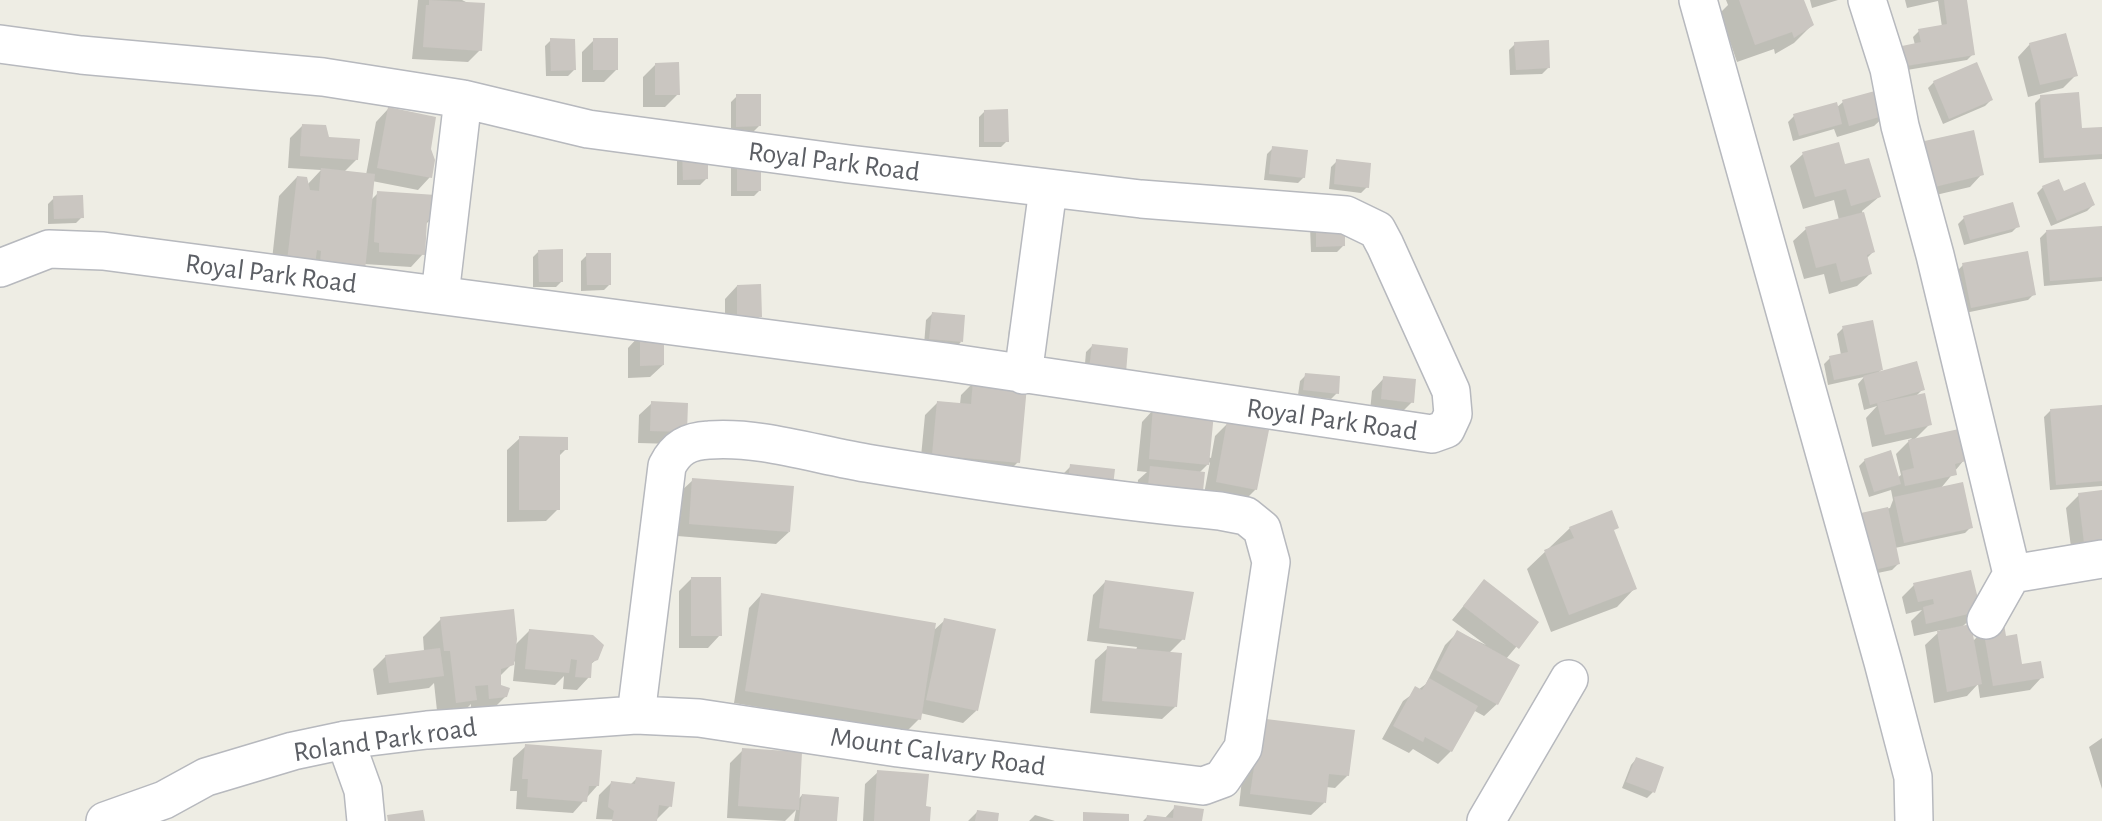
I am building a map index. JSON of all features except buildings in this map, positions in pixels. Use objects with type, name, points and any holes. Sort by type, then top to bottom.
[{"type":"street","points":[[1698,0],[1883,662],[1913,777],[1914,821]]},
{"type":"street","points":[[1867,0],[1889,69],[1900,126],[1935,255],[2012,574],[1986,620]]},
{"type":"street","name":"Royal Park Road","points":[[0,44],[81,55],[323,76],[463,99],[588,129],[1048,189],[1243,209],[1346,215],[1377,230],[1451,391],[1453,414],[1447,429],[1432,434],[440,295],[70,248],[49,249],[0,268]]},
{"type":"street","points":[[440,295],[463,99]]},
{"type":"street","points":[[1023,375],[1048,189]]},
{"type":"street","name":"Mount Calvary Road","points":[[710,439],[771,445],[818,456],[1016,486],[1246,516],[1262,529],[1271,562],[1242,748],[1222,779],[1203,786],[699,718],[636,715],[667,466],[683,445],[710,439]]},
{"type":"street","points":[[2012,574],[2102,559]]},
{"type":"street","points":[[1486,821],[1569,679]]},
{"type":"street","name":"Roland Park road","points":[[105,821],[166,810],[206,777],[293,751],[345,740],[427,730],[636,715]]},
{"type":"street","points":[[345,740],[363,790],[366,821]]}]
